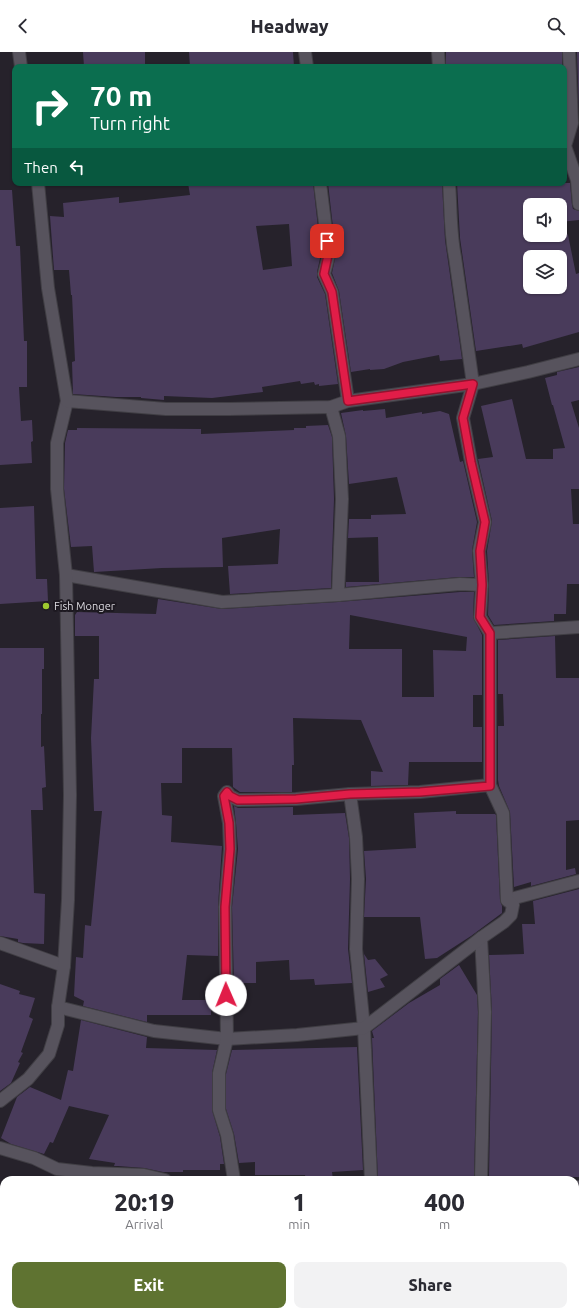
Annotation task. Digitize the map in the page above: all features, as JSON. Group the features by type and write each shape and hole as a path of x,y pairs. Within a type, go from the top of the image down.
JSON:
{"street":[{"path":"19,52 21,64"},
{"path":"305,52 307,64"},
{"path":"438,52 439,64"},
{"path":"567,139 572,123 570,52"},
{"path":"567,152 577,180 579,204"},
{"path":"0,1101 28,1079 49,1054 58,1025 58,1007 64,966 68,900 70,795 66,575 57,489 57,443 67,401 48,288 38,186"},
{"path":"320,186 328,255 324,274 332,292 348,401"},
{"path":"58,1007 154,1031 227,1039 297,1035 364,1028 504,922 511,915 514,905 508,900 503,813 490,786 490,633 480,617 482,585 480,551 485,522 471,462 463,418 473,384 455,257 451,239 452,214 449,186"},
{"path":"67,401 166,409 331,407 348,401 473,384 579,359"},
{"path":"331,407 339,436 342,491 338,595"},
{"path":"66,575 222,602 338,595 460,584 482,585"},
{"path":"490,633 579,627"},
{"path":"233,1176 227,1136 219,1110 219,1073 227,1039 225,907 230,849 229,823 224,796 227,792 230,796 238,800 296,799 350,794 420,792 490,786"},
{"path":"350,794 356,837 358,879 356,949 364,1028 371,1176"},
{"path":"508,900 579,881"},
{"path":"481,938 485,1012 481,1176"},
{"path":"0,943 64,966"},
{"path":"0,1148 34,1158 57,1169 123,1176"}],"building":[{"path":"83,52 145,52 145,64 84,64"},
{"path":"189,52 293,52 294,64 190,64"},
{"path":"446,52 562,52 562,64 446,64"},
{"path":"577,52 579,52 579,111"},
{"path":"567,183 570,183 572,205 573,209 579,211 579,220 567,221 567,198 523,198 523,242 567,242 567,234 568,235 576,274 579,273 579,332 523,348 522,344 476,351 460,238 457,186 567,186"},
{"path":"188,186 313,186 321,254 317,277 325,294 338,384 319,386 319,384 315,385 314,382 301,384 300,381 262,387 263,392 212,398 164,396 164,400 141,397 73,394 72,362 75,361 72,295 69,270 54,270 50,216 64,217 63,203 119,197 119,203 190,195","holes":["289,224 292,266 263,270 256,226"]},
{"path":"328,186 442,186 445,240 462,359 440,361 439,355 403,362 384,369 370,369 351,372 339,291 332,273 336,254"},
{"path":"0,190 12,190 16,246 20,246 24,341 27,341 27,387 19,387 21,421 32,420 33,441 31,442 32,463 0,465"},
{"path":"579,367 579,400 571,402 579,428 579,489 571,489 573,524 579,524 579,584 567,584 566,614 554,614 554,621 494,625 488,615 489,584 487,551 492,521 478,459 493,457 481,406 512,399 526,459 553,459 553,449 565,448 545,378 557,375 557,372"},
{"path":"385,409 386,418 422,412 422,414 440,411 449,414 460,462 463,461 477,522 472,550 474,577 346,587 346,582 379,582 378,537 348,538 349,519 371,519 371,515 406,514 397,477 349,484 346,436 341,413"},
{"path":"328,425 332,437 334,499 331,588 230,594 228,566 278,564 280,529 222,538 223,567 162,568 94,572 92,546 71,547 64,489 65,443 68,430 77,430 77,428 201,429 201,434 294,430 294,428 306,428 306,426"},
{"path":"34,506 36,579 47,579 48,601 0,604 0,508"},
{"path":"474,592 473,617 482,635 482,695 473,695 473,727 482,727 482,762 409,762 408,785 371,786 371,771 383,772 361,720 293,718 294,765 292,765 292,792 240,792 233,787 232,748 182,748 182,783 161,783 162,815 172,816 171,842 222,846 218,906 218,956 187,955 182,1000 211,1000 211,1015 147,1015 147,1022 83,1006 84,1001 74,996 76,957 83,958 85,925 91,926 102,811 94,811 91,738 94,679 99,679 99,636 75,636 75,615 77,612 156,614 158,599 222,609","holes":["350,615 467,637 466,651 433,650 434,697 402,697 402,649 349,649"]},
{"path":"555,636 556,678 579,678 579,820 566,821 566,870 575,868 576,874 531,886 531,882 514,887 510,812 498,780 498,726 504,726 503,694 498,694 498,640"},
{"path":"0,648 44,648 44,669 42,669 41,747 44,746 46,787 42,788 43,810 31,810 34,893 45,894 44,944 23,943 18,942 18,939 0,936"},
{"path":"234,806 238,808 293,807 293,815 345,813 349,838 350,879 348,949 352,983 315,985 314,979 290,980 289,960 256,962 256,983 234,983 232,907 238,849"},
{"path":"456,811 456,814 496,815 500,900 502,913 471,936 437,958 425,959 420,917 364,917 366,879 364,851 416,848 414,813"},
{"path":"579,889 579,1176 489,1176 492,1012 489,955 524,954 522,924 535,924 533,901"},
{"path":"364,954 368,960 375,959 388,975 380,979 385,987 368,992"},
{"path":"459,965 477,995 478,1012 474,1176 378,1176 372,1038 374,1038 372,1031 409,1003 440,985 440,979"},
{"path":"0,984 20,991 19,994 35,998 29,1017 33,1019 21,1052 23,1053 18,1062 20,1063 11,1083 0,1091"},
{"path":"81,1020 147,1037 146,1048 217,1050 212,1073 212,1110 220,1137 224,1164 220,1164 220,1170 183,1170 183,1172 163,1172 144,1168 114,1166 115,1163 89,1159 109,1115 69,1106 53,1143 50,1142 44,1154 11,1144 1,1138 17,1097 30,1087 61,1100 68,1070 73,1071"},
{"path":"357,1047 363,1170 332,1172 332,1176 255,1175 255,1162 239,1163 234,1134 226,1109 226,1074 232,1050"}],"place":[{"name":"Fish Monger","path":"46,606"}],"route":[{"path":"226,995 225,907 230,849 229,823 224,796 227,792 230,796 238,800 296,799 350,794 420,792 490,786 490,633 480,617 482,585 480,551 485,522 471,462 463,418 473,384 348,401 332,292 324,274 328,255 327,241"}]}
